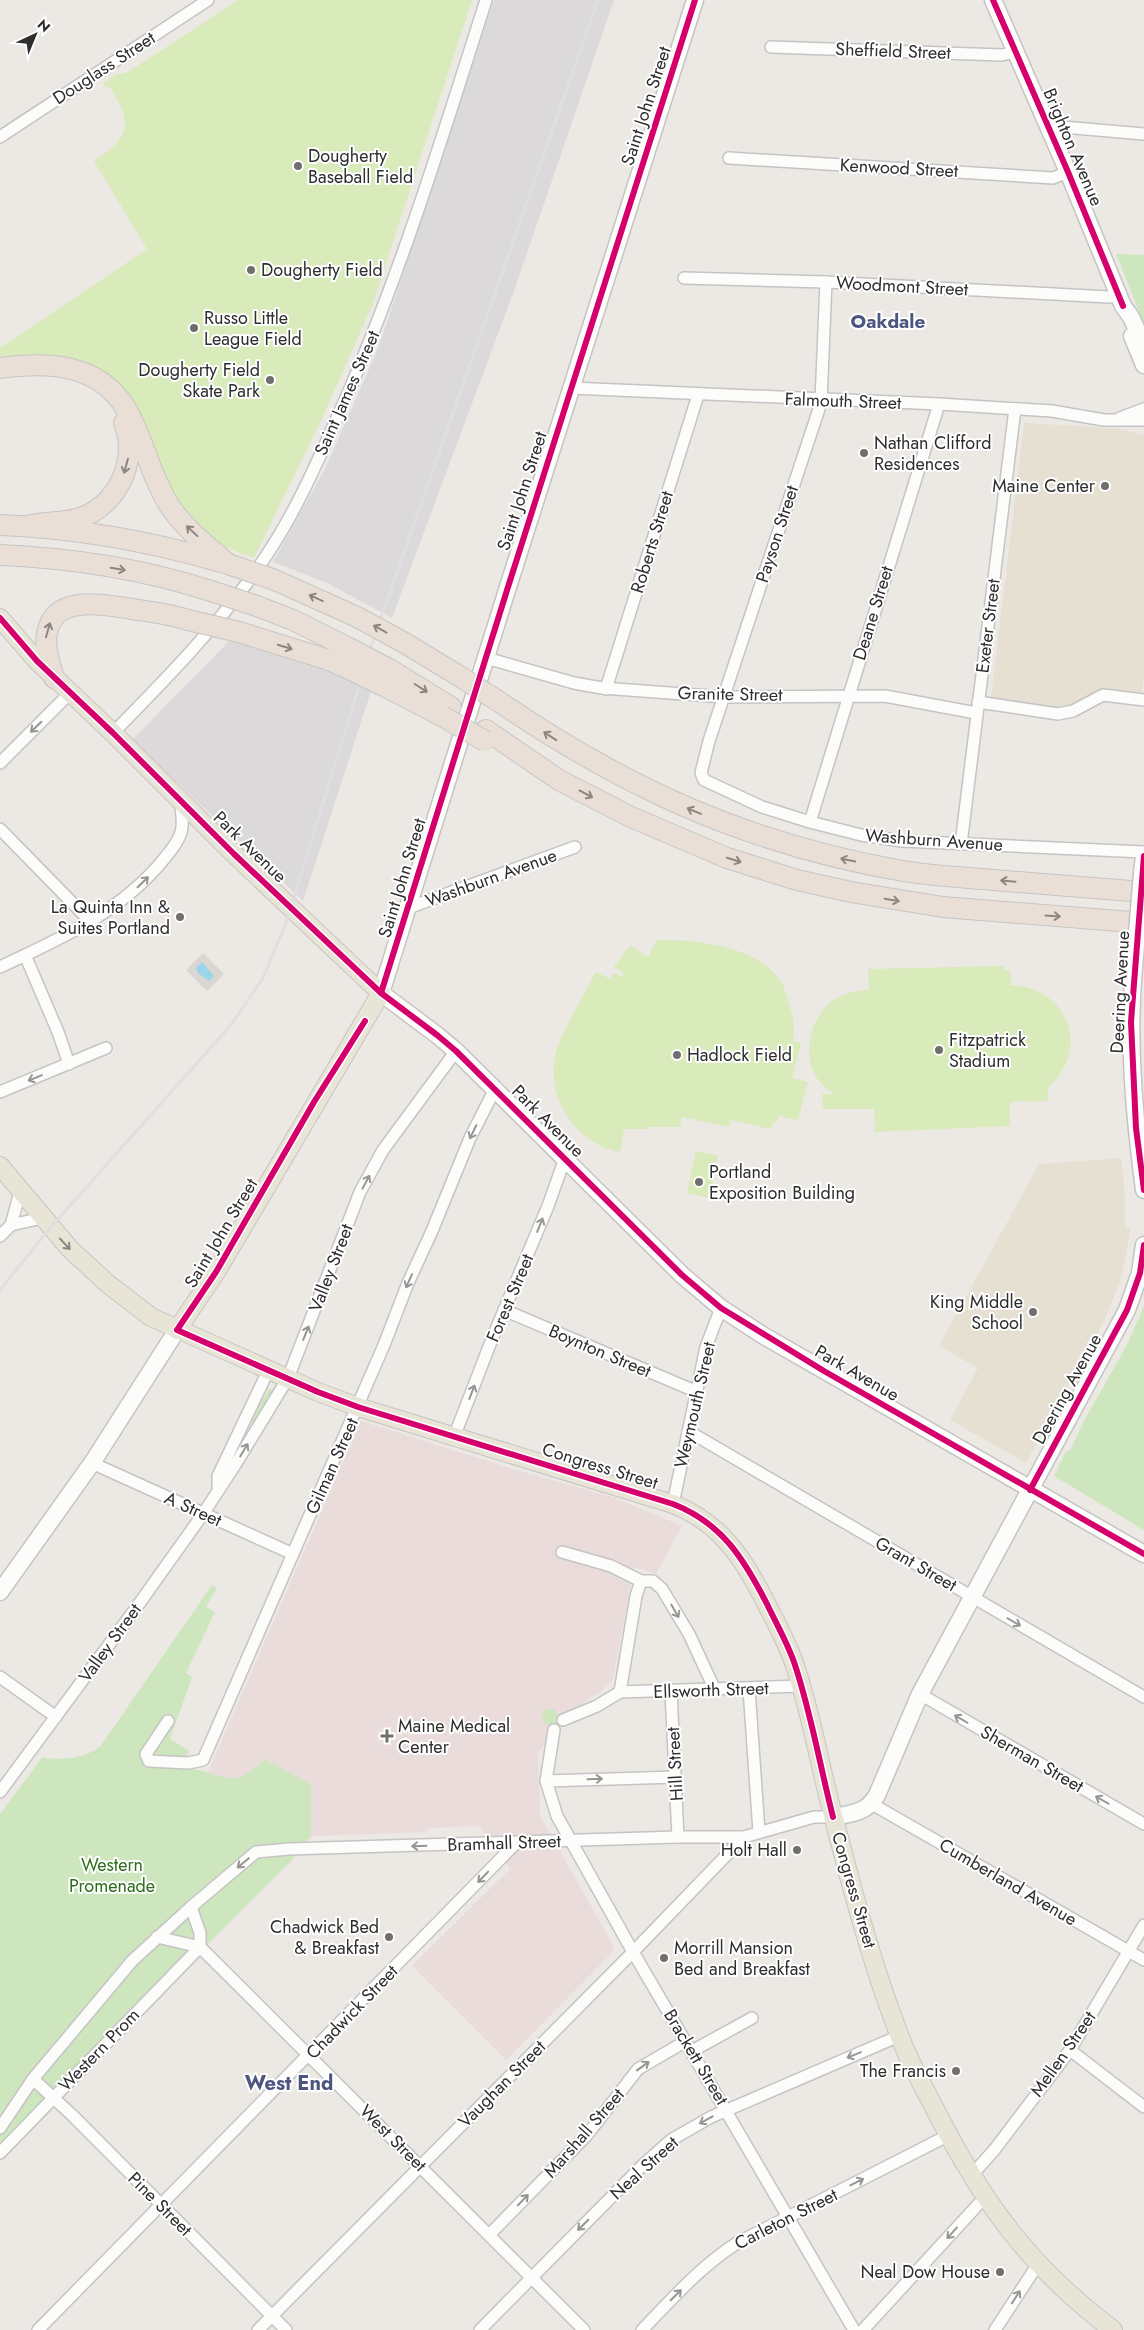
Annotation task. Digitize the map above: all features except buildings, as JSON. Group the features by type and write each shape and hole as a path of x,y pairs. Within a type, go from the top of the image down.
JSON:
{"highway":[{"path":"0,368 45,364 69,367 91,376 110,389 131,418 163,495 176,514 228,564"},
{"path":"0,378 17,373 41,372 64,375 86,383 113,404 122,419 128,436 126,470 107,501 98,508 76,519 44,522 27,526"},
{"path":"0,524 101,534 193,554 275,580 356,616 404,642 560,742 626,780 707,817 794,847 904,871 1143,873"},
{"path":"0,555 87,563 144,573 211,591 254,605 310,627 349,648 388,678 559,780 676,838 727,858 797,880 851,892 934,906 1144,923"},
{"path":"0,565 87,563"},
{"path":"54,678 46,642 47,631 52,620 69,606 103,604 172,615 239,632 328,660 345,668 388,678"}],"main road":[{"name":"Saint John Street","path":"0,1592 92,1463 216,1272 314,1102 366,1021 381,992 695,0"},
{"name":"Brighton Avenue","path":"993,0 1121,300 1144,345"},
{"name":"Brighton Avenue","path":"1121,300 1125,319 1144,365"},
{"name":"Park Avenue","path":"2,622 54,678 113,733 234,854 381,992 456,1051 682,1275 721,1308 772,1341 1144,1554"},
{"name":"Deering Avenue","path":"1143,873 1133,980 1131,1062 1137,1138 1144,1190"},
{"name":"Congress Street","path":"0,1166 70,1249 108,1284 151,1317 318,1392 358,1407 673,1504 711,1526 737,1551 756,1582 787,1645 801,1686 833,1817 874,1960 910,2061 971,2176 1011,2233 1064,2291 1113,2330"},
{"name":"Deering Avenue","path":"872,1804 920,1694 1127,1310 1140,1273 1144,1245"},
{"path":"833,1817 866,1809 872,1804"}],"street":[{"name":"Douglass Street","path":"0,137 208,0"},
{"name":"Saint James Street","path":"113,733 194,649 246,585 279,536 307,484 354,380 384,306 486,0"},
{"name":"Sheffield Street","path":"771,47 1002,55 1015,52"},
{"path":"1050,130 1063,127 1144,134"},
{"name":"Kenwood Street","path":"729,158 1053,178 1068,172"},
{"name":"Woodmont Street","path":"684,278 826,282 1106,297 1121,300"},
{"name":"Payson Street","path":"704,780 701,772 724,697 821,400 826,282"},
{"name":"Falmouth Street","path":"572,388 698,395 939,404 1058,412 1114,421 1144,420"},
{"name":"Roberts Street","path":"606,689 698,395"},
{"name":"Deane Street","path":"810,822 939,404"},
{"name":"Exeter Street","path":"961,844 1015,409"},
{"name":"Falmouth Street","path":"1114,421 1144,409"},
{"name":"Granite Street","path":"486,658 574,683 606,689 724,697 848,695 1058,714 1073,711 1103,695 1144,700"},
{"path":"0,763 71,692"},
{"name":"Washburn Avenue","path":"704,780 762,807 861,835 894,840 1144,852"},
{"path":"0,967 91,922 123,900 172,849 182,827 180,800"},
{"path":"0,829 91,922"},
{"name":"Washburn Avenue","path":"408,908 575,848"},
{"path":"25,955 58,1032 69,1064"},
{"path":"0,1092 106,1048"},
{"name":"Valley Street","path":"0,1792 203,1514 288,1378 360,1192 383,1150 456,1051"},
{"name":"Gilman Street","path":"168,1721 146,1754 149,1761 188,1763 203,1760 358,1407 408,1283 432,1231 470,1138 495,1089"},
{"name":"Forest Street","path":"454,1437 504,1310 548,1206 564,1158"},
{"path":"0,1236 11,1225 20,1192"},
{"path":"11,1225 42,1218"},
{"name":"Weymouth Street","path":"673,1504 706,1347 721,1308"},
{"name":"Boynton Street","path":"504,1310 696,1392"},
{"name":"Valley Street","path":"217,1491 218,1476 269,1369"},
{"name":"Grant Street","path":"688,1431 1144,1697"},
{"name":"A Street","path":"92,1463 293,1554"},
{"path":"562,1552 611,1566 641,1581 653,1582 662,1589 689,1634 715,1690"},
{"path":"563,1720 598,1706 620,1692 636,1596 641,1581"},
{"path":"0,1677 56,1717"},
{"name":"Ellsworth Street","path":"620,1692 671,1692 801,1686"},
{"path":"749,1689 759,1832"},
{"name":"Hill Street","path":"671,1692 678,1837"},
{"name":"Sherman Street","path":"920,1694 1144,1824"},
{"path":"554,1730 546,1781 676,1777"},
{"name":"Brackett Street","path":"546,1781 558,1816 633,1952 854,2330"},
{"name":"Cumberland Avenue","path":"872,1804 1144,1960"},
{"name":"Bramhall Street","path":"191,1907 256,1852 289,1849 678,1837 744,1837 814,1817 833,1817"},
{"name":"Vaughan Street","path":"258,2330 633,1952 744,1837"},
{"name":"Chadwick Street","path":"38,2330 517,1842"},
{"path":"0,2128 33,2079 132,1961 157,1937 191,1907 200,1932 200,1947 157,1937"},
{"name":"Mellen Street","path":"971,2176 995,2149 1070,2050 1144,1925"},
{"name":"West Street","path":"200,1947 421,2165 584,2330"},
{"name":"Western Prom","path":"0,2153 200,1947"},
{"path":"692,2051 752,2018"},
{"name":"Neal Street","path":"480,2330 645,2163 672,2140 726,2109 900,2036"},
{"name":"Marshall Street","path":"489,2235 587,2135 638,2069 686,2041"},
{"path":"1070,2050 1144,2108"},
{"name":"Pine Street","path":"33,2079 286,2330"},
{"name":"Carleton Street","path":"642,2330 717,2256 736,2243 949,2135"},
{"path":"863,2330 985,2197"},
{"path":"995,2330 1038,2264"}],"shaded area":[{"path":"494,0 614,0 515,288 392,618 327,583 273,562 325,469 379,346"},
{"path":"1024,423 1116,428 1144,435 1144,671 1142,695 1101,691 1072,707 1062,710 991,698"},
{"path":"234,636 306,659 372,688 303,901 132,740"},
{"path":"203,953 224,974 207,991 186,970"},
{"name":"King Middle School","path":"1121,1158 1125,1193 1125,1228 1130,1228 1119,1284 1104,1321 1026,1463 950,1420 978,1368 939,1346 1039,1164"},
{"name":"Maine Medical Center","path":"361,1421 513,1469 615,1498 682,1526 656,1574 634,1567 613,1679 603,1690 583,1703 538,1752 540,1816 613,1945 613,1952 506,2060 412,1966 510,1869 479,1826 429,1828 426,1832 311,1836 310,1784 266,1759 241,1778 226,1779 207,1774"}],"green space":[{"name":"Dougherty Field","path":"238,0 472,0 372,306 319,425 254,558 225,547 211,539 173,499 129,396 111,377 101,370 57,357 35,354 0,358 0,348 147,249 94,161 115,144 121,136 125,120 117,99 109,86 106,88 103,83 115,75 128,72"},
{"path":"1116,254 1144,255 1144,324"},
{"name":"Hadlock Field","path":"657,940 689,941 725,947 758,960 771,970 781,982 793,1017 793,1041 801,1043 792,1078 808,1082 798,1120 778,1116 777,1122 774,1122 770,1129 731,1120 729,1127 682,1117 680,1127 624,1129 620,1152 603,1147 588,1138 575,1126 565,1112 558,1096 554,1079 554,1061 559,1043 596,972 610,979 614,973 622,977 624,973 614,967 630,945 648,957"},
{"name":"Fitzpatrick Stadium","path":"1004,966 1005,970 1010,970 1011,985 1031,989 1047,997 1060,1009 1067,1023 1070,1039 1069,1056 1061,1072 1048,1088 1048,1101 1010,1102 1010,1126 875,1132 874,1109 823,1109 822,1094 835,1094 823,1086 815,1075 811,1063 809,1049 815,1023 822,1011 832,1001 850,993 869,990 868,969"},
{"path":"696,1151 718,1156 709,1198 687,1193"},
{"path":"1144,1306 1144,1530 1054,1476 1065,1453 1071,1449 1085,1419 1126,1347"},
{"path":"269,1388 274,1392 253,1426 251,1421"},
{"name":"Western Promenade","path":"212,1585 217,1588 206,1607 215,1612 186,1673 192,1677 170,1739 189,1751 182,1768 196,1769 225,1778 233,1778 242,1776 265,1759 311,1784 311,1836 291,1861 0,2153 0,1814 42,1758 72,1758 100,1747"},
{"path":"547,1709 553,1709 558,1714 556,1723 547,1725 542,1720 542,1714"}],"water":[{"path":"202,962 214,976 209,981 198,973 196,968"}],"railway":[{"path":"0,1290 50,1228 231,1025 263,978 286,923 373,641 598,0"}],"cycle path":[{"path":"381,993 695,0"},
{"path":"993,0 1068,172 1123,306"},
{"path":"0,618 37,661 113,733 234,854 381,993 456,1051 682,1275 721,1308 824,1371 1144,1554"},
{"path":"1144,856 1131,1022 1136,1128 1144,1190"},
{"path":"365,1021 314,1102 216,1272 177,1330 318,1392 358,1407 673,1504 705,1521 730,1544 750,1572 788,1647 805,1700 833,1817"},
{"path":"1030,1490 1127,1310 1140,1273 1144,1245"}],"place":[{"name":"Dougherty Baseball Field","path":"298,166"},
{"name":"Dougherty Field","path":"251,270"},
{"name":"Russo Little League Field","path":"194,328"},
{"name":"Dougherty Field Skate Park","path":"270,380"},
{"name":"Nathan Clifford Residences","path":"864,453"},
{"name":"Maine Center","path":"1105,486"},
{"name":"La Quinta Inn & Suites Portland","path":"180,917"},
{"name":"Fitzpatrick Stadium","path":"939,1050"},
{"name":"Hadlock Field","path":"677,1055"},
{"name":"Portland Exposition Building","path":"699,1182"},
{"name":"King Middle School","path":"1033,1312"},
{"name":"Maine Medical Center","path":"387,1736"},
{"name":"Holt Hall","path":"797,1850"},
{"name":"Chadwick Bed & Breakfast","path":"389,1937"},
{"name":"Morrill Mansion Bed and Breakfast","path":"664,1958"},
{"name":"The Francis","path":"956,2071"},
{"name":"Neal Dow House","path":"1000,2272"}],"district":[{"name":"Oakdale","path":"888,321"},
{"name":"West End","path":"289,2083"}]}
